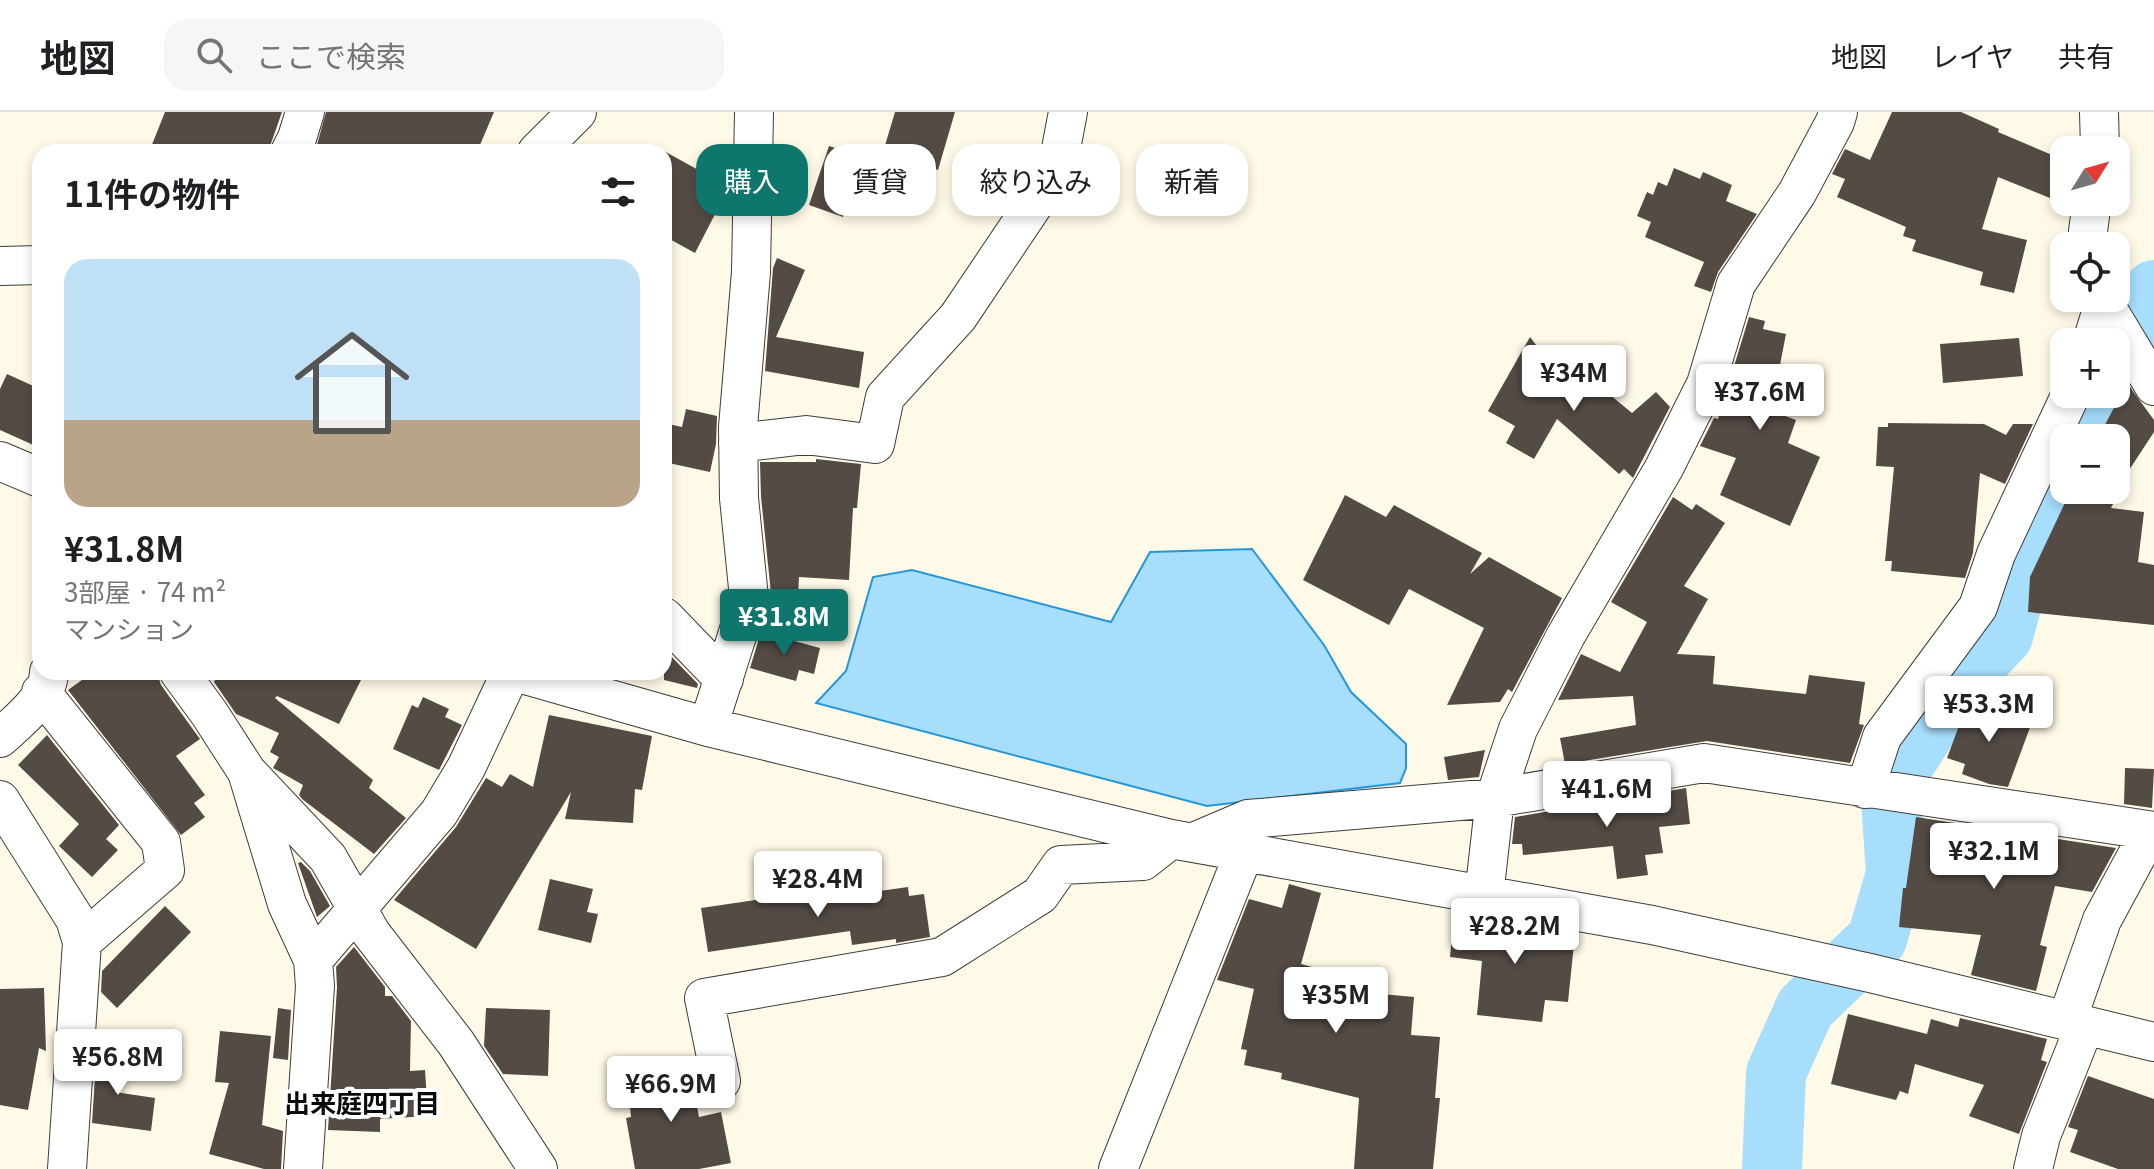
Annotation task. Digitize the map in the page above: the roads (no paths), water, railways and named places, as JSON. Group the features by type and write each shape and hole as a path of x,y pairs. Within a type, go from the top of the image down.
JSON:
{"street":[{"path":"294,144 305,112"},
{"path":"708,727 749,598 739,498 738,443 751,272 754,112"},
{"path":"738,443 806,435 875,444 885,397 958,317 1042,192 1060,154 1068,112"},
{"path":"1484,896 1495,798 1518,729 1565,637 1664,468 1706,384 1736,284 1797,193 1838,112"},
{"path":"2099,112 2100,136"},
{"path":"544,144 569,114"},
{"path":"0,266 32,265"},
{"path":"2103,316 2145,371"},
{"path":"1882,792 1882,737 1978,607 1996,554 2064,408"},
{"path":"0,461 32,475"},
{"path":"672,625 724,679"},
{"path":"185,680 247,772 328,858 371,933 456,1043 538,1169"},
{"path":"313,960 439,813 466,768 509,680"},
{"path":"541,680 708,727 1182,840 1652,925 1870,973 2154,1042"},
{"path":"0,738 33,706 45,682 161,842 165,870 82,942"},
{"path":"721,1081 704,998 942,957 1040,895 1061,865 1143,861 1182,840 1248,819 1495,798 1704,763 2152,831 2102,920 2033,1169"},
{"path":"247,772 287,904 313,960 315,986 303,1169"},
{"path":"0,800 75,919 82,942 67,1169"},
{"path":"1118,1169 1244,853"}],"water":[{"path":"1252,549 1324,645 1351,692 1406,744 1406,768 1400,783 1207,806 816,703 846,671 873,577 912,570 1111,622 1150,552"}],"waterway":[{"path":"2130,335 2154,290"},
{"path":"2088,424 2095,408"},
{"path":"1772,1169 1776,1073 1805,1008 1877,939 1896,874 1890,786 1953,688 2003,636 2024,558 2050,503"}],"district":[{"name":"出来庭四丁目","path":"362,1101"}]}
